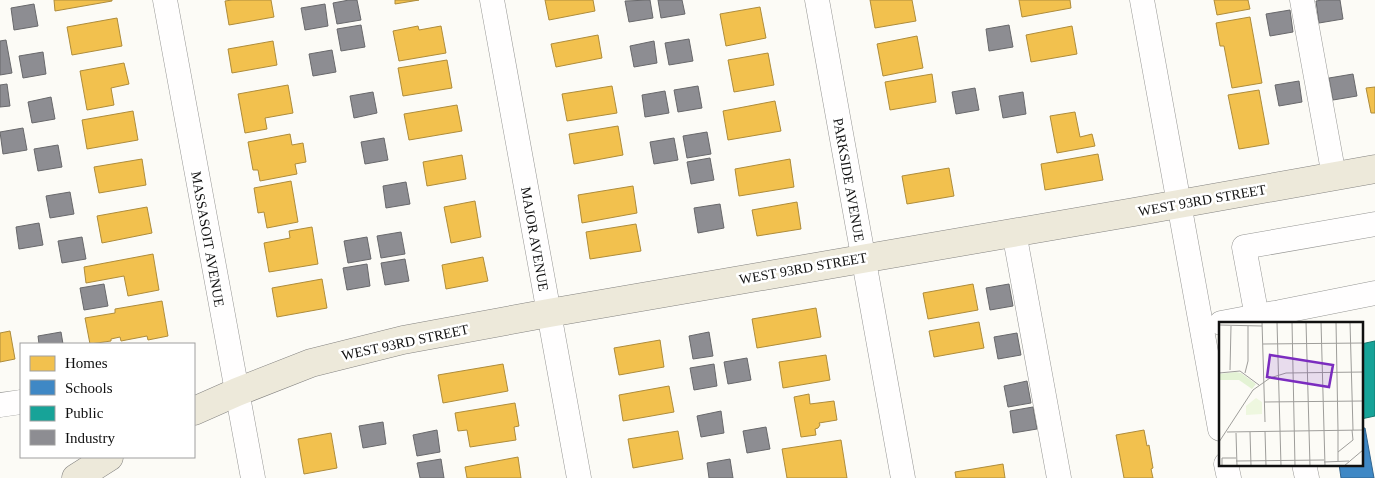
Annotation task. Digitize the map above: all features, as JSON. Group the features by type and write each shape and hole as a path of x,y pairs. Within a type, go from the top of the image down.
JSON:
{"main road":[{"name":"WEST 93RD STREET","path":"195,412 236,392 311,363 403,340 1375,169"},
{"path":"76,478 107,458"}],"street":[{"name":"MASSASOIT AVENUE","path":"164,0 253,478"},
{"name":"MAJOR AVENUE","path":"492,0 579,478"},
{"name":"PARKSIDE AVENUE","path":"817,0 903,478"},
{"path":"1142,0 1179,204 1214,324 1219,412"},
{"path":"1302,0 1334,176"},
{"path":"1273,317 1244,247 1375,224"},
{"path":"1014,232 1059,478"},
{"path":"1231,322 1273,317 1375,293"},
{"path":"0,405 20,402"}],"building: Homes":[{"path":"54,0 112,0 112,1 55,11"},
{"path":"271,0 274,17 229,25 225,1"},
{"path":"395,0 419,0 395,4"},
{"path":"545,0 593,0 595,11 549,20"},
{"path":"870,0 912,0 916,21 875,28"},
{"path":"1019,0 1070,0 1071,8 1022,17"},
{"path":"1214,0 1248,0 1250,9 1217,15"},
{"path":"760,7 766,38 726,46 720,14"},
{"path":"1250,17 1262,83 1232,88 1224,46 1220,46 1216,23"},
{"path":"117,18 122,46 72,55 67,27"},
{"path":"418,26 419,30 441,26 446,53 399,61 393,31"},
{"path":"1072,26 1077,54 1031,62 1026,35"},
{"path":"598,35 602,58 556,67 551,44"},
{"path":"917,36 923,68 883,76 877,44"},
{"path":"273,41 277,65 232,73 228,49"},
{"path":"768,53 774,85 734,92 728,60"},
{"path":"447,60 452,88 403,96 398,68"},
{"path":"124,63 129,84 111,88 114,105 87,110 80,71"},
{"path":"932,74 936,102 890,110 885,82"},
{"path":"288,85 293,113 265,118 267,129 245,133 238,94"},
{"path":"612,86 617,113 567,121 562,94"},
{"path":"1375,87 1375,113 1371,113 1366,88"},
{"path":"1259,90 1269,144 1239,149 1228,95"},
{"path":"775,101 781,131 728,140 723,111"},
{"path":"457,105 462,131 409,140 404,114"},
{"path":"133,111 138,140 87,149 82,120"},
{"path":"1075,112 1080,137 1092,134 1095,146 1057,153 1050,116"},
{"path":"618,126 623,155 574,164 569,134"},
{"path":"290,134 292,145 303,143 306,162 295,164 297,174 260,181 258,170 253,170 248,142"},
{"path":"1098,154 1103,180 1045,190 1041,164"},
{"path":"462,155 466,179 427,186 423,162"},
{"path":"142,159 146,185 99,193 94,167"},
{"path":"790,159 794,187 739,196 735,169"},
{"path":"949,168 954,196 907,204 902,176"},
{"path":"291,181 298,222 267,228 264,212 258,213 254,188"},
{"path":"633,186 637,213 582,223 578,195"},
{"path":"475,201 481,237 451,243 444,207"},
{"path":"797,202 801,229 757,236 752,210"},
{"path":"147,207 152,233 102,243 97,216"},
{"path":"636,224 641,251 590,259 586,232"},
{"path":"312,227 318,264 269,272 264,243 290,238 289,231"},
{"path":"153,254 159,290 128,296 124,276 86,283 84,267"},
{"path":"483,257 488,281 446,289 442,265"},
{"path":"322,279 327,308 277,317 272,288"},
{"path":"973,284 978,310 928,319 923,293"},
{"path":"162,301 168,336 148,340 147,336 121,341 120,337 111,339 111,341 90,343 85,318 115,313 115,309"},
{"path":"816,308 821,337 757,348 752,319"},
{"path":"979,322 984,348 934,357 929,331"},
{"path":"10,331 15,359 0,362 0,333"},
{"path":"660,340 664,367 619,375 614,348"},
{"path":"826,355 830,380 783,388 779,362"},
{"path":"503,364 508,391 443,403 438,375"},
{"path":"669,386 674,412 623,421 619,395"},
{"path":"809,394 810,404 834,401 837,420 819,423 818,428 815,429 816,435 801,437 794,397"},
{"path":"515,403 519,426 514,427 516,440 470,447 467,430 458,431 455,413"},
{"path":"1144,430 1147,446 1149,445 1153,478 1124,478 1116,435"},
{"path":"678,431 683,459 633,468 628,439"},
{"path":"331,433 337,468 304,474 298,439"},
{"path":"841,440 847,478 787,478 782,449"},
{"path":"518,457 521,478 467,478 465,467"},
{"path":"1003,464 1005,478 956,478 955,472"}],"building: Schools":[{"path":"1362,428 1365,428 1374,478 1341,478 1339,466 1362,466"}],"building: Public":[{"path":"1375,341 1375,416 1362,419 1362,344"}],"building: Industry":[{"path":"357,0 361,20 337,24 333,3"},
{"path":"650,0 653,18 629,22 625,1"},
{"path":"658,0 682,0 685,14 661,18"},
{"path":"1340,0 1343,19 1319,23 1316,1"},
{"path":"34,4 38,26 14,30 11,8"},
{"path":"325,4 328,26 305,30 301,8"},
{"path":"1290,10 1293,32 1270,36 1266,14"},
{"path":"361,25 365,47 341,51 337,29"},
{"path":"1009,25 1013,47 989,51 986,29"},
{"path":"689,39 693,61 669,65 665,43"},
{"path":"6,40 12,73 0,75 0,41"},
{"path":"654,41 657,63 634,67 630,46"},
{"path":"332,50 336,72 313,76 309,54"},
{"path":"43,52 46,74 23,78 19,56"},
{"path":"1353,74 1357,96 1333,100 1329,78"},
{"path":"1299,81 1302,102 1279,106 1275,85"},
{"path":"7,84 10,106 0,107 0,85"},
{"path":"698,86 702,108 678,112 674,90"},
{"path":"975,88 979,110 956,114 952,92"},
{"path":"665,91 669,113 645,117 642,95"},
{"path":"373,92 377,113 354,118 350,96"},
{"path":"1023,92 1026,114 1003,118 999,96"},
{"path":"51,97 55,119 32,123 28,102"},
{"path":"23,128 27,150 3,154 0,132"},
{"path":"707,132 711,154 687,158 683,136"},
{"path":"384,138 388,160 365,164 361,142"},
{"path":"674,138 678,160 654,164 650,142"},
{"path":"58,145 62,167 38,171 34,149"},
{"path":"710,158 714,180 691,184 687,162"},
{"path":"406,182 410,204 386,208 383,186"},
{"path":"70,192 74,214 50,218 46,196"},
{"path":"720,204 724,228 698,233 694,208"},
{"path":"39,223 43,245 19,249 16,227"},
{"path":"401,232 405,254 381,258 377,236"},
{"path":"82,237 86,259 62,263 58,241"},
{"path":"367,237 371,259 348,263 344,241"},
{"path":"405,259 409,281 385,285 381,263"},
{"path":"367,264 370,286 347,290 343,268"},
{"path":"104,284 108,306 84,310 80,288"},
{"path":"1009,284 1013,306 990,310 986,288"},
{"path":"61,332 63,343 39,343 38,336"},
{"path":"709,332 713,356 693,359 689,336"},
{"path":"1017,333 1021,355 998,359 994,337"},
{"path":"747,358 751,380 728,384 724,362"},
{"path":"714,364 717,386 694,390 690,368"},
{"path":"1027,381 1031,403 1008,407 1004,386"},
{"path":"1033,407 1037,429 1013,433 1010,411"},
{"path":"721,411 724,433 701,437 697,416"},
{"path":"383,422 386,444 363,448 359,426"},
{"path":"766,427 770,449 747,453 743,431"},
{"path":"437,430 440,452 417,456 413,435"},
{"path":"441,459 444,478 420,478 417,463"},
{"path":"730,459 733,478 709,478 707,463"}]}
